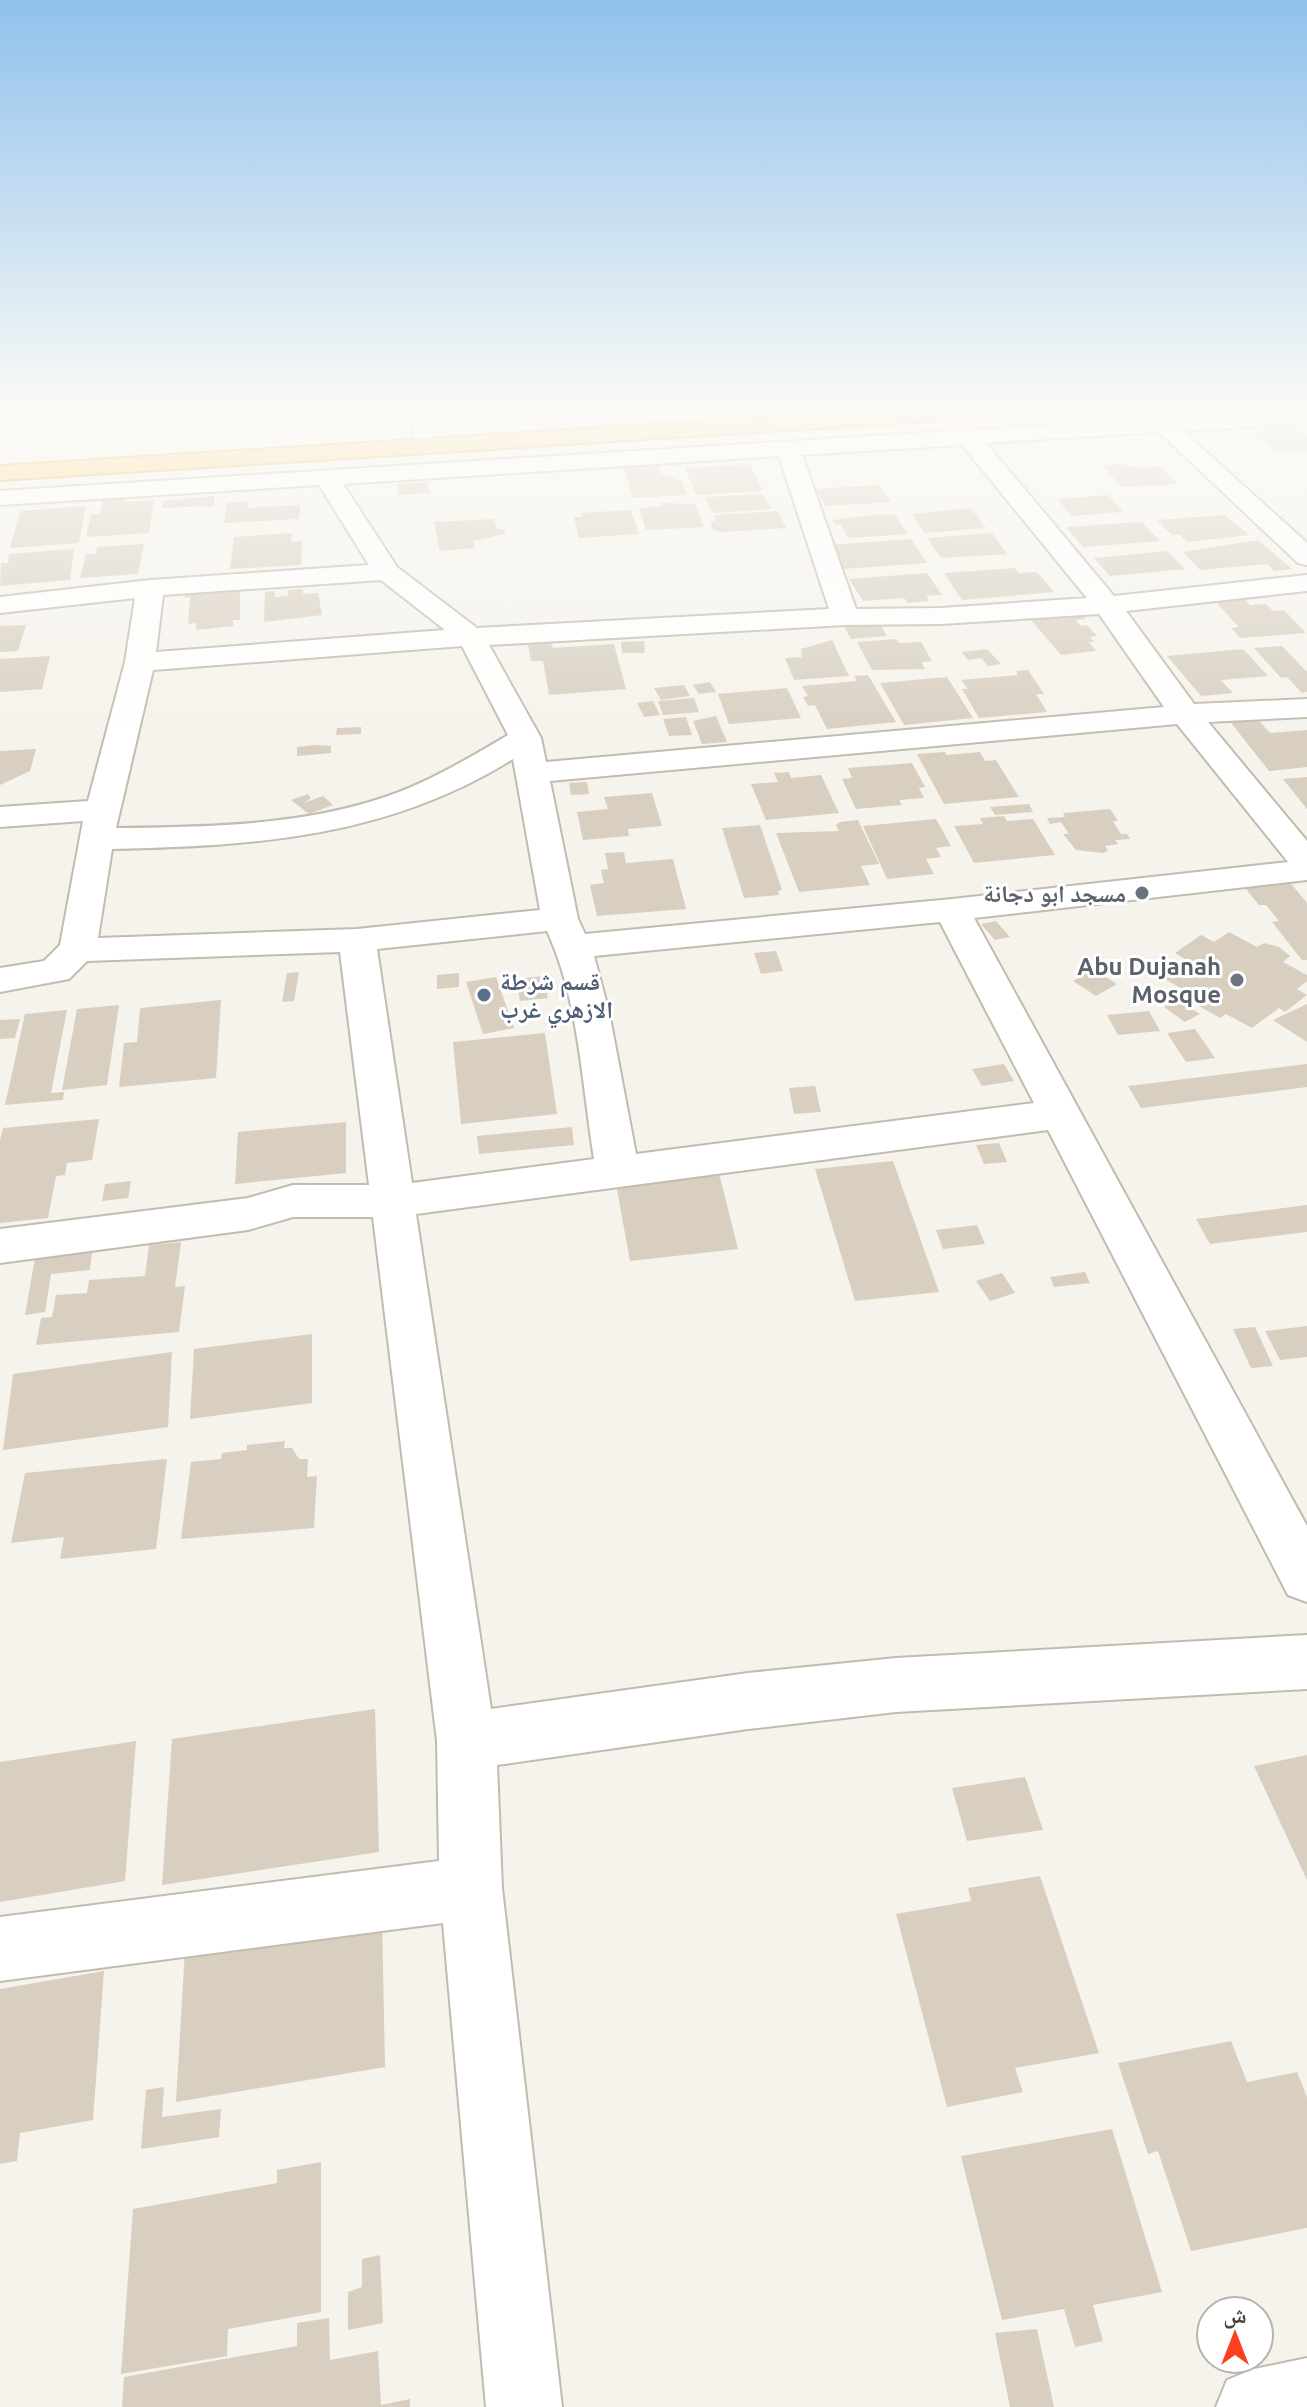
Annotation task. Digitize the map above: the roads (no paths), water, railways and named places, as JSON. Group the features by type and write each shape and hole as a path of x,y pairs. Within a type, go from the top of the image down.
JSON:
{"street":[{"path":"351,516 387,572 471,637 525,738 530,773 567,933 590,1012 617,1170"},
{"path":"811,516 845,617"},
{"path":"1033,516 1107,605 1185,714 1307,863"},
{"path":"1263,516 1307,557"},
{"path":"0,605 150,588 387,572"},
{"path":"140,662 471,637 845,617 941,616 1107,605 1307,583"},
{"path":"78,950 99,824 140,662 150,588"},
{"path":"530,773 1185,714 1307,708"},
{"path":"0,817 236,834 276,830 355,815 440,787 525,738"},
{"path":"0,980 56,971 64,960 78,950 206,948 567,933 952,910 1307,870"},
{"path":"952,910 1307,1578"},
{"path":"357,940 466,1741 471,1888 524,2407"},
{"path":"0,1246 248,1214 293,1201 393,1201 1060,1114"},
{"path":"466,1741 748,1701 896,1685 1307,1662"},
{"path":"0,1949 471,1888"}],"place":[{"name":"مسجد ابو دجانة","path":"1142,893"},
{"name":"Abu Dujanah Mosque","path":"1237,980"},
{"name":"قسم شرطة الازهري غرب","path":"484,995"}]}
